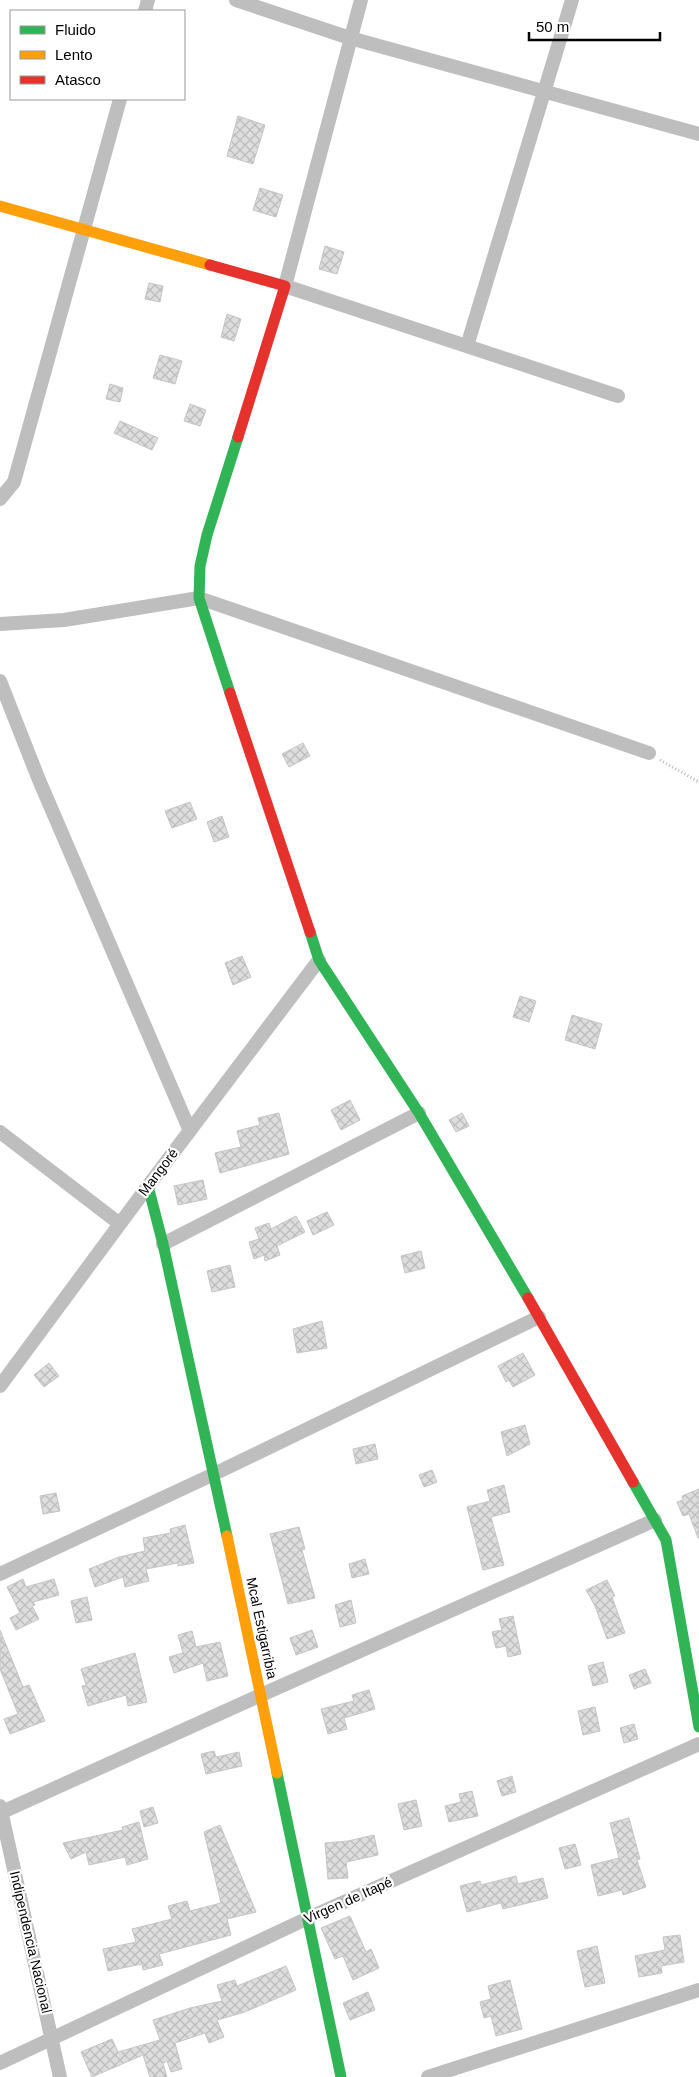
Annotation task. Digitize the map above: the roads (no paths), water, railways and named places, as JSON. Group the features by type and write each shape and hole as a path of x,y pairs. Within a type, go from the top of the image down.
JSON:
{"street":[{"path":"236,0 350,38 699,134"},
{"path":"361,0 284,286 208,535 200,566 199,598 319,960 419,1112 666,1540 699,1727"},
{"path":"467,346 572,0"},
{"path":"0,499 14,482 120,100"},
{"path":"0,206 284,286 618,396"},
{"path":"0,624 64,620 199,598 649,753"},
{"path":"0,681 40,780 190,1131"},
{"name":"Mangoré","path":"0,1386 319,960"},
{"path":"163,1244 419,1112"},
{"path":"0,1132 120,1224"},
{"name":"Mcal Estigarribia","path":"148,1186 163,1244 214,1474 341,2077"},
{"path":"0,1574 214,1474 539,1317"},
{"path":"0,1811 655,1520"},
{"name":"Virgen de Itapé","path":"0,2063 308,1918 699,1744"},
{"name":"Indipendencia Nacional","path":"0,1811 53,2039 60,2077"},
{"path":"428,2077 699,1990"}]}
